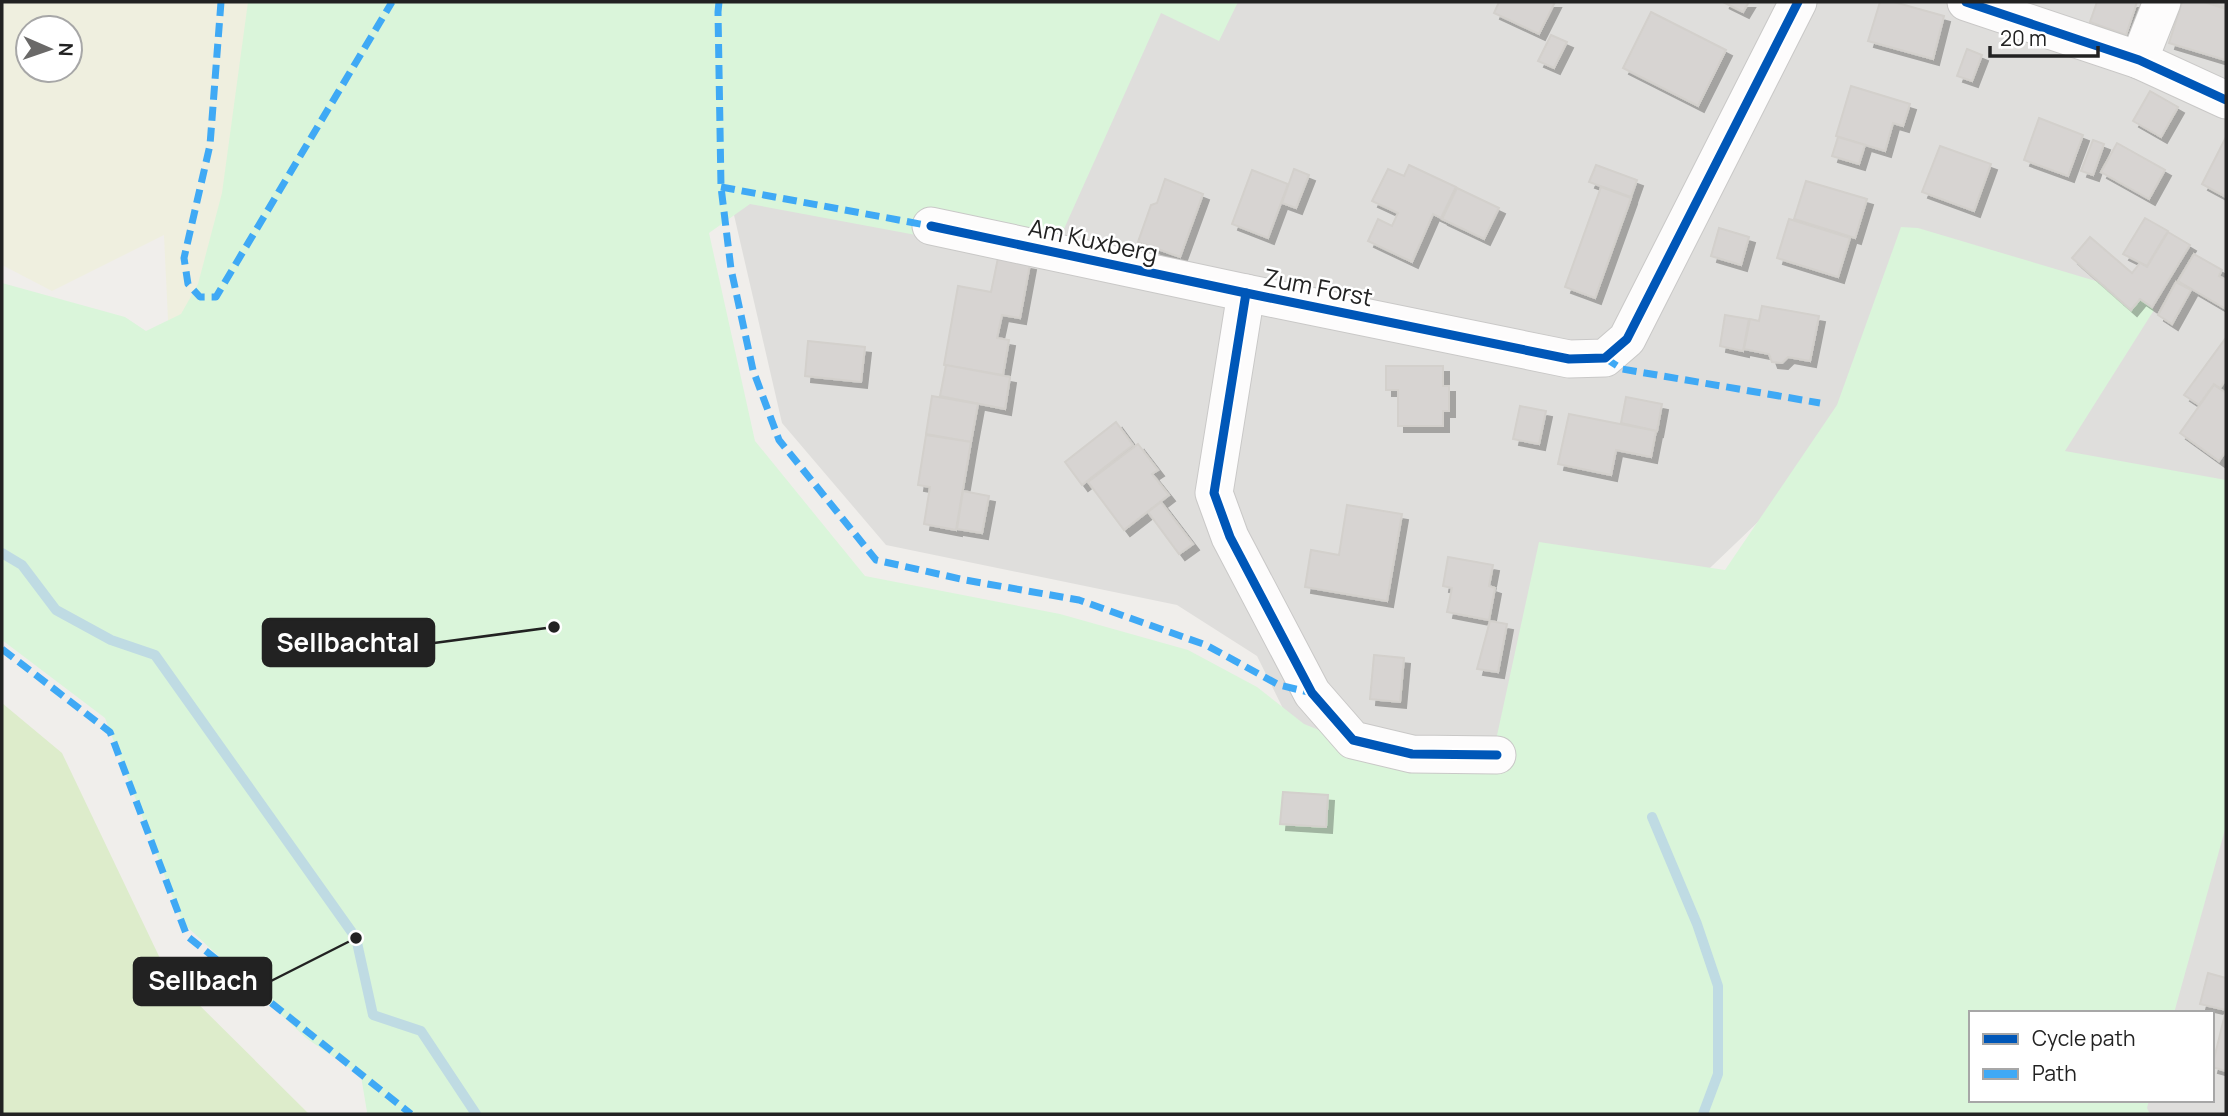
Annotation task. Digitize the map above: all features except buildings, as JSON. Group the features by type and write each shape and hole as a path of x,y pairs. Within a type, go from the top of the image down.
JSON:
{"street":[{"name":"Zum Forst","path":"1497,755 1412,754 1353,740 1312,693 1230,537 1214,494 1246,293 1569,359 1605,358 1627,339 1798,2"},
{"path":"1966,2 2138,60 2226,100"},
{"path":"2138,60 2162,2"},
{"name":"Am Kuxberg","path":"931,226 1246,293"}],"shaded area":[{"path":"1079,2 2226,2 2226,1114 2139,1114 2139,1102 2214,1102 2214,1011 2141,1011 1901,385 1499,770 1303,749 1257,656 1177,605 886,545 782,423 734,215 751,199"}],"green space":[{"path":"2,2 414,2 212,342 168,320 164,235 52,291 2,265"},
{"path":"248,2 1238,2 1219,41 1161,13 1059,240 916,235 750,204 709,233 755,441 865,576 1060,614 1188,650 1257,687 1304,724 1339,738 1491,763 1539,542 1725,570 1837,405 1901,227 1918,228 2136,293 2154,310 2065,451 2226,480 2226,826 2175,1011 1969,1011 1969,1102 2148,1102 2147,1108 2150,1114 365,1114 367,1112 361,1076 306,1038 182,922 105,718 2,640 2,283 125,317 146,331 181,314 198,284 222,193"},
{"path":"2,703 62,753 167,973 309,1114 2,1114"}],"waterway":[{"path":"2,553 22,565 56,610 111,640 155,655 356,938 373,1015 421,1031 476,1114"},
{"path":"1652,817 1697,924 1718,986 1718,1074 1703,1114"}],"marked path":[{"path":"221,2 210,145 184,258 188,284 200,297 216,297 392,2"},
{"path":"719,2 721,187 731,269 753,370 779,440 876,560 965,580 1079,600 1206,645 1279,685 1312,693"},
{"path":"721,187 931,226"},
{"path":"1605,358 1622,369 1820,403"},
{"path":"2,649 110,732 187,936 411,1114"}],"cycle path":[{"path":"931,226 1569,359 1605,358 1627,339 1798,2"},
{"path":"1966,2 2139,60 2226,100"},
{"path":"1246,293 1214,493 1230,537 1312,693 1353,740 1412,754 1497,755"}],"place":[{"name":"Sellbachtal","path":"554,627"},
{"name":"Sellbach","path":"356,938"}]}
